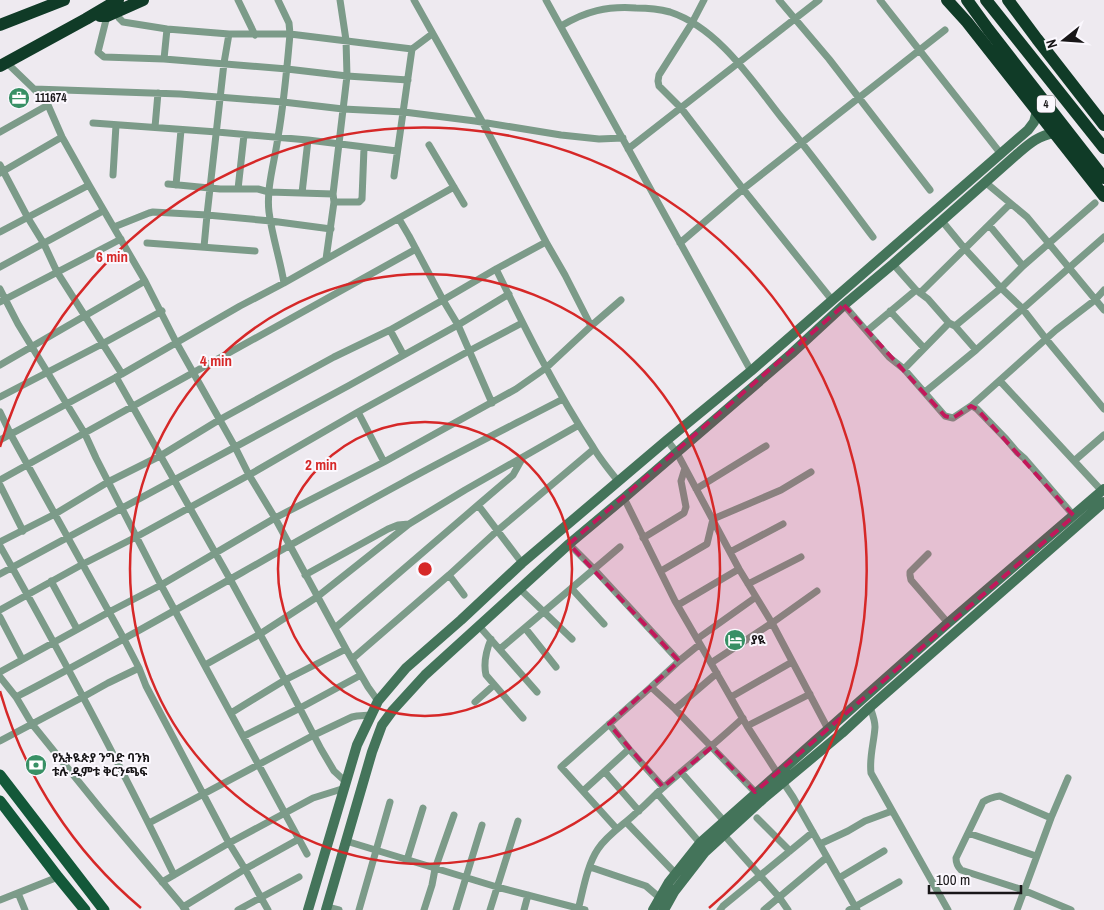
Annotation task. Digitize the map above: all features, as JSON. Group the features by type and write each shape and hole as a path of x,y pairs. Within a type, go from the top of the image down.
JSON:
{"highway":[{"path":"0,25 64,0"},
{"path":"3,65 86,19 143,0"},
{"path":"947,0 967,22 1054,133 1099,200"},
{"path":"959,0 988,29"},
{"name":"4","path":"967,0 1104,178"},
{"name":"4","path":"988,0 1104,148"},
{"path":"1008,0 1104,125"},
{"path":"86,19 114,9"}],"main road":[{"path":"308,910 357,745 378,701 406,668 522,563 751,371 1001,154 1028,130 1034,122 1037,111"},
{"path":"326,909 372,752 382,725 392,710 425,675 569,544 791,354 844,305 1034,140 1043,135 1054,133"},
{"path":"664,910 674,892 705,852 763,799 780,778 828,730 948,623 1074,516 1103,494"},
{"path":"653,910 676,874 700,843 756,792 780,778 842,733 1103,494"},
{"path":"0,775 104,910"},
{"path":"0,800 84,910"}],"street":[{"path":"238,0 255,35"},
{"path":"278,0 289,23 290,34 283,102 269,192 269,212 271,230 279,256 284,283"},
{"path":"326,259 331,229 347,76 346,40 340,0"},
{"path":"414,0 483,123 565,275 590,326"},
{"path":"546,0 751,371"},
{"path":"704,0 692,23 659,74 659,86 681,108 832,300"},
{"path":"779,0 829,59 930,190"},
{"path":"628,149 819,0"},
{"path":"880,0 1001,154"},
{"path":"560,26 588,12 620,3 671,13 710,34 738,63 802,143 873,237"},
{"path":"114,9 123,22 167,29 229,34 290,34 412,49 432,34"},
{"path":"114,9 98,52 104,56 224,63 347,76 408,80"},
{"path":"164,59 167,29"},
{"path":"680,243 743,188 945,30"},
{"path":"204,247 224,63 229,34"},
{"path":"394,176 412,49"},
{"path":"3,65 34,89 48,105 62,136 103,211 146,281 176,342 249,475 334,628 378,701"},
{"path":"34,89 158,92 343,109 404,112 561,135 622,138"},
{"path":"155,127 158,92"},
{"path":"0,132 48,105"},
{"path":"92,124 155,127 308,140 397,151"},
{"path":"113,175 116,125"},
{"path":"176,185 181,130"},
{"path":"238,189 244,135"},
{"path":"62,136 1,170 58,272 86,315 119,375 132,406 230,579 334,771 346,785 313,798 229,843 162,882"},
{"path":"302,193 308,140"},
{"path":"429,145 464,204"},
{"path":"168,184 302,193 359,202 362,199 364,148"},
{"path":"985,182 1027,218 1104,310"},
{"path":"0,232 89,185"},
{"path":"0,440 454,187"},
{"path":"904,368 924,348 1001,288 1023,266 1099,200"},
{"path":"866,331 918,291 965,249 1010,204"},
{"path":"0,267 103,211"},
{"path":"114,228 154,212 271,221 331,229"},
{"path":"399,219 458,325 492,403"},
{"path":"942,221 965,249 1022,308 1104,409"},
{"path":"989,225 1023,266"},
{"path":"925,392 976,350 1104,237"},
{"path":"2,300 121,239"},
{"path":"147,242 255,251"},
{"path":"0,542 55,514 108,482 160,456 219,420 334,357 390,330 546,242"},
{"path":"0,480 416,249"},
{"path":"893,264 976,350"},
{"path":"496,269 522,323 563,399 594,449 618,481"},
{"path":"0,365 146,281"},
{"path":"0,289 2,300 85,434 161,586 307,854"},
{"path":"844,305 889,358 904,368 945,416 953,418 971,406 1046,339 1095,300 1104,290"},
{"path":"0,574 348,386 458,325 508,294"},
{"path":"0,672 77,629 161,586 274,518 384,462 516,389 546,368 590,326 621,300"},
{"path":"0,397 162,311"},
{"path":"890,311 924,348"},
{"path":"0,610 82,564 190,508 358,412 522,323"},
{"path":"390,330 403,354"},
{"path":"1000,381 1103,494"},
{"path":"16,697 69,670 402,483 563,399"},
{"path":"971,406 977,409 1016,452 1025,459 1074,516"},
{"path":"0,412 124,639 146,686 229,843 268,910"},
{"path":"358,412 384,462"},
{"path":"205,665 260,634 317,597 409,524 464,490 578,425"},
{"path":"1074,460 1104,435"},
{"path":"667,440 685,468 739,569 772,623 828,730"},
{"path":"696,489 766,446"},
{"path":"352,659 497,531 594,449"},
{"path":"334,628 513,475 522,458"},
{"path":"644,538 684,513 686,507 681,481 685,468"},
{"path":"713,519 781,490 812,472"},
{"path":"0,485 23,530"},
{"path":"624,498 678,605 747,726 793,797 839,878 853,909 900,882"},
{"path":"478,505 522,563"},
{"path":"661,571 707,544 713,519"},
{"path":"305,575 388,529 409,524"},
{"path":"730,552 783,524"},
{"path":"569,544 680,661"},
{"path":"0,546 84,697 174,875"},
{"path":"500,649 620,547"},
{"path":"928,554 910,572 911,580 948,623"},
{"path":"748,584 800,557"},
{"path":"678,605 739,569"},
{"path":"449,575 464,595"},
{"path":"51,581 77,629"},
{"path":"520,589 572,639"},
{"path":"572,589 604,624"},
{"path":"711,662 772,623 817,591"},
{"path":"617,829 561,767 699,642 756,597"},
{"path":"0,617 22,659"},
{"path":"479,626 537,692"},
{"path":"526,628 556,667"},
{"path":"491,639 486,650 484,666 486,675 523,718"},
{"path":"231,713 285,680 346,649"},
{"path":"731,696 792,662"},
{"path":"0,741 139,668"},
{"path":"675,709 717,673"},
{"path":"244,736 361,675"},
{"path":"0,676 16,697 32,724 185,908 245,869 299,839"},
{"path":"474,702 494,685"},
{"path":"651,687 756,792"},
{"path":"747,726 810,694"},
{"path":"870,707 875,728 870,758 872,773 948,910"},
{"path":"149,823 314,735 352,718 371,715"},
{"path":"346,841 497,887 581,909 590,867 599,847 660,790 712,747 743,718"},
{"path":"609,724 700,843"},
{"path":"583,791 629,749"},
{"path":"605,772 639,811"},
{"path":"681,772 724,821"},
{"path":"1016,910 1068,778"},
{"path":"1051,818 1000,796 993,797 983,802 956,858 958,867 961,870 1023,890 1071,910"},
{"path":"359,910 390,802"},
{"path":"407,860 423,808"},
{"path":"820,844 855,825 892,811"},
{"path":"424,910 435,869 454,815"},
{"path":"757,818 790,851"},
{"path":"490,910 518,821"},
{"path":"626,822 676,874"},
{"path":"456,910 482,825"},
{"path":"720,910 813,832"},
{"path":"968,833 1036,856"},
{"path":"724,835 779,897 788,910"},
{"path":"839,878 884,851"},
{"path":"764,910 827,857"},
{"path":"590,867 646,886 660,898"},
{"path":"0,900 58,877"},
{"path":"238,910 299,877"},
{"path":"18,893 25,910"},
{"path":"524,910 528,895"},
{"path":"326,909 338,910"}],"highlighted area":[{"path":"844,305 945,416 953,418 971,406 977,409 1074,516 755,792 712,747 663,787 609,724 679,661 569,544"}],"place":[{"name":"111674","path":"19,98"},
{"name":"ያዪ","path":"735,640"},
{"name":"የኢትዪጵያ ንግድ ባንክ ቱሉ ዲምቱ ቅርንጫፍ","path":"36,765"}]}
